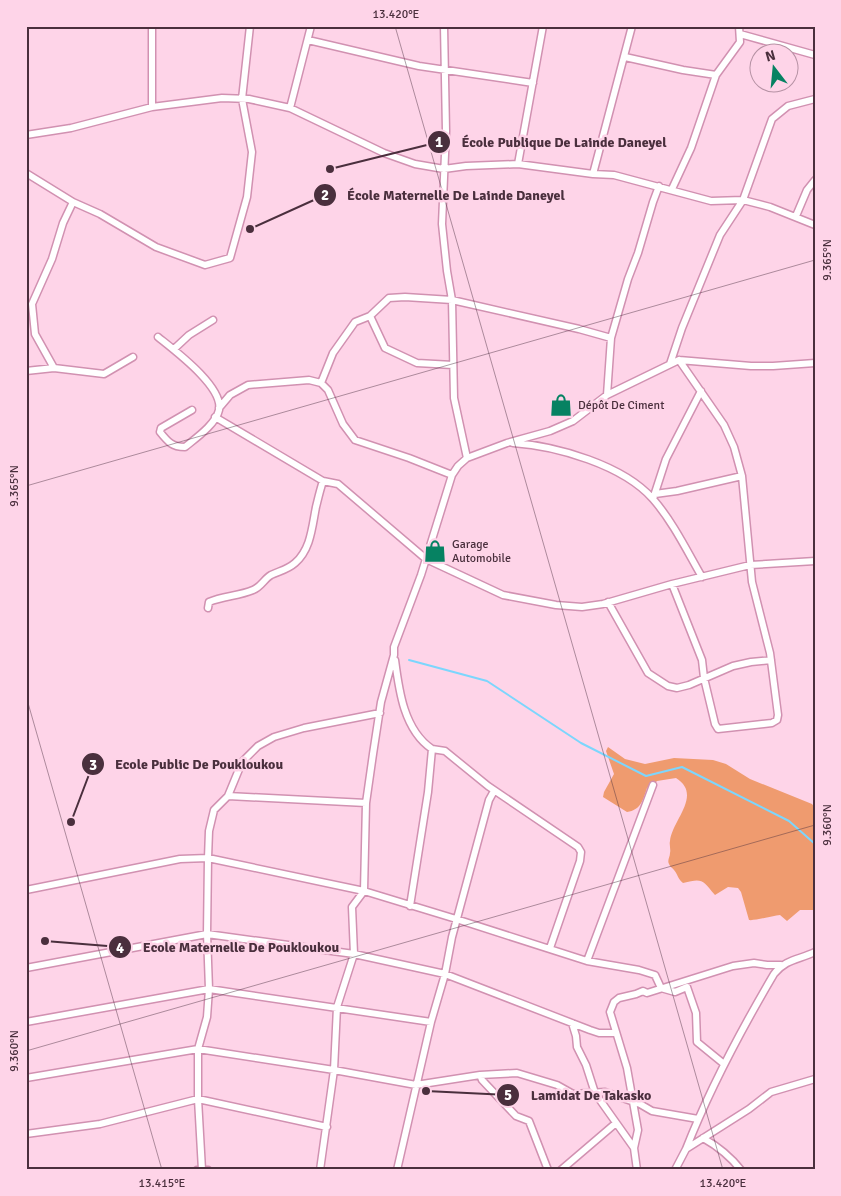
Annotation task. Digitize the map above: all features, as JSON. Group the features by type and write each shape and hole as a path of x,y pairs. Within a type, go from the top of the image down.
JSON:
{"street":[{"path":"152,26 152,107"},
{"path":"26,173 156,247 205,265 230,258 248,197 252,152 242,99 250,26"},
{"path":"290,108 312,26"},
{"path":"444,26 442,224 452,300 454,398 467,458"},
{"path":"518,164 543,26"},
{"path":"593,174 632,26"},
{"path":"672,189 691,148 716,75 740,42 739,26"},
{"path":"740,34 815,55"},
{"path":"308,40 419,66 533,83"},
{"path":"624,57 716,75"},
{"path":"26,135 71,128 152,107 222,98 242,99 290,108 384,152 415,164 444,169 466,166 518,164 614,175 711,201 743,200 796,216 815,225"},
{"path":"670,364 682,328 720,234 743,200 772,119 788,106 815,100"},
{"path":"796,216 808,190 815,180"},
{"path":"607,395 611,338 628,279 659,186"},
{"path":"54,368 35,334 32,304 48,267 63,223 74,202"},
{"path":"321,383 334,352 355,322 370,316 389,298 405,297 452,300 611,338"},
{"path":"370,316 385,348 417,362 453,365"},
{"path":"174,349 189,335 213,320"},
{"path":"158,337 174,349 208,382 220,408"},
{"path":"26,371 54,368 104,374 133,357"},
{"path":"672,584 702,660 704,678 715,724 718,729 772,723 777,720 771,660 752,582 742,476 734,447 727,432 680,360"},
{"path":"550,948 580,861 581,852 578,847 472,775 445,751 432,749 423,742 404,708 398,682 394,647 426,559 452,475 467,458 507,443 550,431 573,421 607,395 680,360 758,366 815,363"},
{"path":"192,410 161,428 160,432 167,442 177,447 185,447 206,429 230,394 248,385 309,380 321,383 328,390 343,424 356,440 452,475"},
{"path":"654,497 666,459 701,391"},
{"path":"215,417 323,481 338,484 426,559 503,595 556,605 582,607 750,565 815,561"},
{"path":"507,443 560,450 594,462 632,479 654,497 702,577"},
{"path":"654,497 742,476"},
{"path":"208,608 209,602 258,588 268,577 296,562 306,548 313,533 317,501 323,481"},
{"path":"608,602 648,673 668,686 677,688 733,666 771,660"},
{"path":"320,1170 334,1070 337,1007 354,954 352,907 364,891 366,803 380,713 394,655"},
{"path":"202,1170 198,1100 198,1049 207,1018 209,989 207,934 208,858 214,810 228,796 242,762 258,746 274,737 304,728 380,713"},
{"path":"410,906 428,792 432,749"},
{"path":"587,961 653,785"},
{"path":"396,1170 431,1022 445,974 456,918 489,800 494,791"},
{"path":"228,796 366,803"},
{"path":"26,890 180,859 208,858 364,891 456,918 587,961 639,970 655,975 661,988 675,992 687,988 696,1014 698,1042 724,1064"},
{"path":"26,968 207,934 354,954 445,974 599,1033 616,1033"},
{"path":"637,1170 634,1148 638,1130 627,1068 610,1012 614,1002 619,998 643,991 647,993 733,966 754,963 781,965 815,952"},
{"path":"675,1170 724,1064 770,980 781,965"},
{"path":"26,1022 209,989 431,1022"},
{"path":"572,1023 577,1048 586,1065 595,1093 634,1148"},
{"path":"26,1078 198,1049 416,1085 480,1075 517,1073 557,1085 573,1094 605,1092 640,1104 652,1111 698,1119"},
{"path":"480,1075 482,1080 516,1116 529,1121 548,1170"},
{"path":"686,1149 749,1109 771,1092 815,1079"},
{"path":"26,1134 100,1124 198,1100 327,1127"},
{"path":"560,1170 616,1123"},
{"path":"703,1138 718,1147 737,1163 741,1170"}],"shaded area":[{"path":"608,747 625,759 645,764 674,758 713,760 726,764 750,779 812,804 815,808 815,910 800,910 787,921 780,915 749,920 741,892 738,888 728,887 715,895 702,881 683,883 668,861 672,833 686,800 687,792 684,785 676,778 657,781 647,788 643,800 638,807 627,812 603,797 614,774 606,751"}],"waterway":[{"path":"409,660 487,681 581,743 646,776 682,767 789,821 815,844"}],"place":[{"name":"École Publique De Lainde Daneyel","path":"330,169"},
{"name":"École Maternelle De Lainde Daneyel","path":"250,229"},
{"name":"Dépôt De Ciment","path":"561,405"},
{"name":"Garage Automobile","path":"435,551"},
{"name":"Ecole Public De Poukloukou","path":"71,822"},
{"name":"Ecole Maternelle De Poukloukou","path":"45,941"},
{"name":"Lamidat De Takasko","path":"426,1091"}]}
